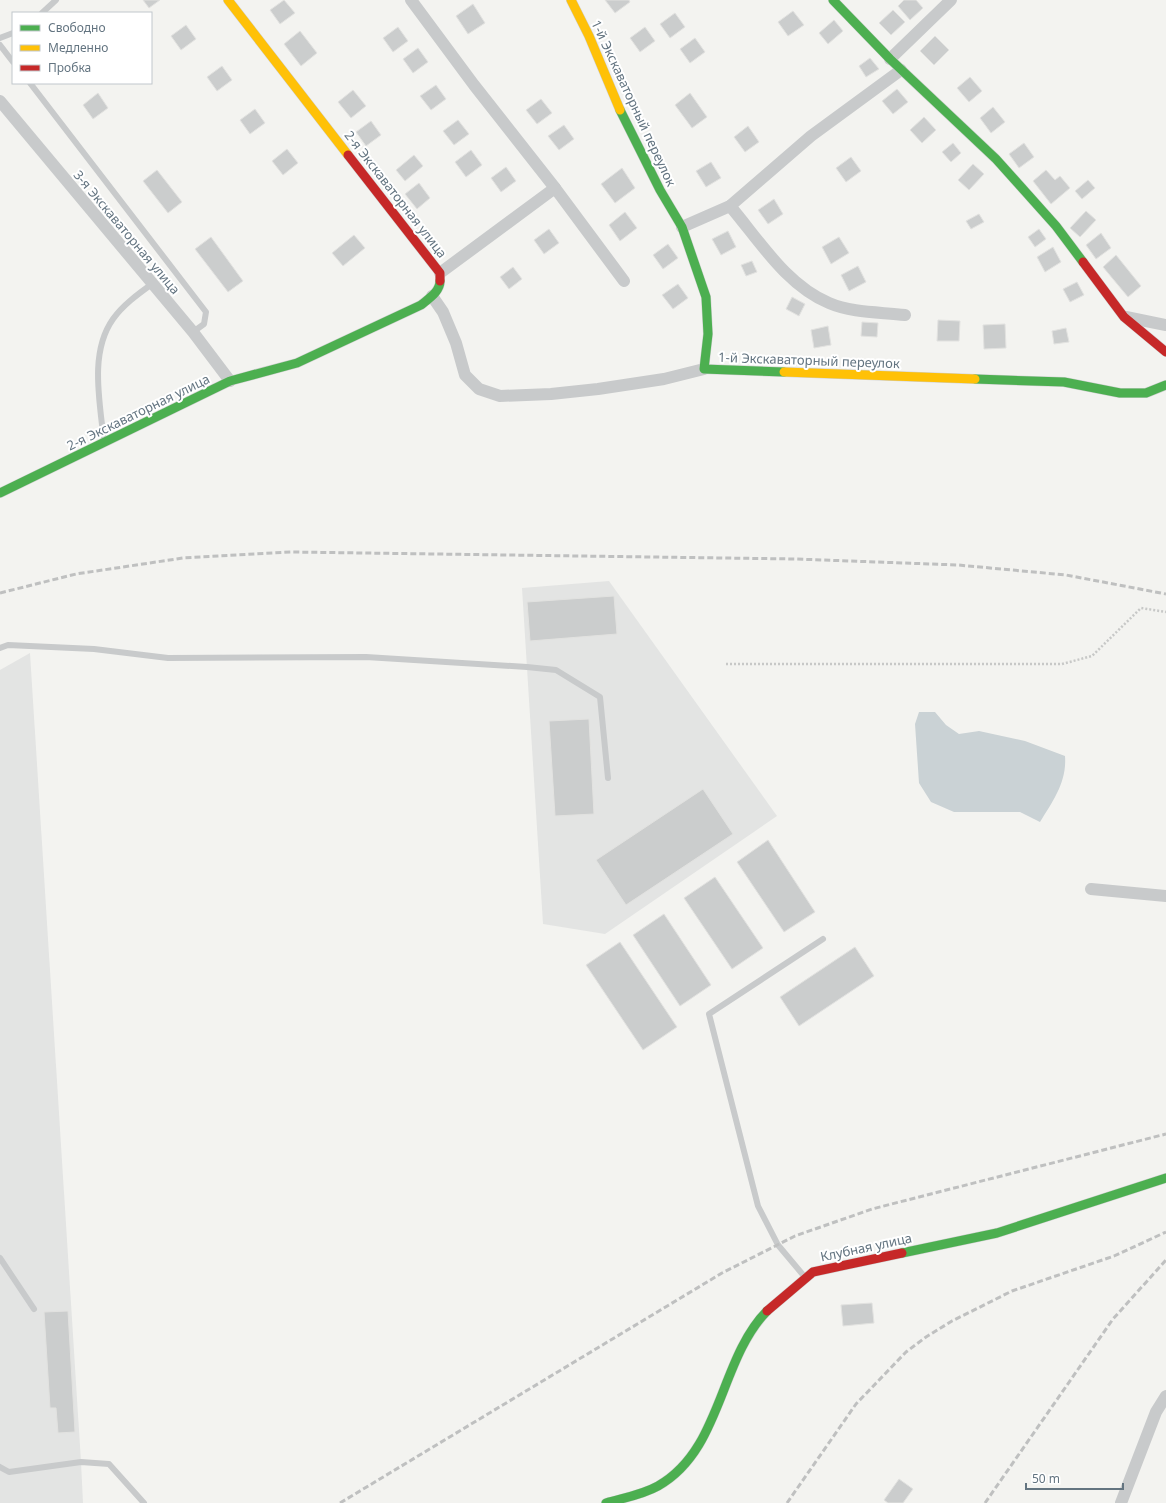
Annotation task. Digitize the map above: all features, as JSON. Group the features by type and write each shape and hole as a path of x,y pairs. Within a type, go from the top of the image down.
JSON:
{"street":[{"name":"2-я Экскаваторная улица","path":"0,493 104,444 230,381 297,363 421,305 432,296 440,286 440,273 228,0"},
{"path":"411,0 624,281"},
{"name":"1-й Экскаваторный переулок","path":"571,0 589,36 618,106 660,190 682,227 706,297 708,334 704,369 1064,382 1120,393 1146,393 1166,384"},
{"path":"833,0 901,70 996,159 1056,226 1124,317 1166,352"},
{"path":"890,59 951,0"},
{"path":"682,227 730,206 810,136 901,70"},
{"name":"3-я Экскаваторная улица","path":"0,101 193,332 230,381"},
{"path":"440,273 555,188"},
{"path":"730,206 786,273 809,292 830,304 854,310 904,315"},
{"path":"432,296 443,312 456,344 465,376 479,389 500,396 551,394 598,389 664,379 704,369"},
{"path":"1124,317 1166,325"},
{"path":"1092,889 1166,896"},
{"name":"Клубная улица","path":"606,1503 660,1485 689,1458 705,1434 717,1408 740,1347 760,1318 813,1272 997,1233 1166,1178"},
{"path":"1121,1503 1156,1412 1166,1396"}],"lane":[{"path":"43,12 56,0"},
{"path":"0,38 12,33"},
{"path":"0,45 12,61"},
{"path":"31,84 206,312 204,324 193,332"},
{"path":"104,444 98,380 101,343 113,319 132,299 152,284"},
{"path":"0,648 8,645 94,649 168,658 366,657 556,670 600,697 608,778"},
{"path":"805,1278 778,1245 758,1206 709,1014 823,938"},
{"path":"0,1258 34,1309"},
{"path":"0,1467 9,1472 81,1462 109,1464 144,1503"}],"path":[{"path":"726,664 1062,664 1092,656 1141,608 1166,612"}],"shaded area":[{"path":"609,581 777,816 605,934 543,924 522,588"},
{"path":"30,653 83,1503 0,1503 0,670"},
{"path":"919,712 935,712 946,725 959,734 979,731 1025,741 1065,756 1064,774 1058,791 1040,822 1020,812 954,812 931,802 919,783 915,724"}],"building":[{"path":"143,0 160,0 149,8"},
{"path":"284,0 295,13 280,24 270,10"},
{"path":"605,0 629,0 630,2 615,13"},
{"path":"904,0 916,0 923,8 910,20 898,6"},
{"path":"473,4 485,23 468,34 456,16"},
{"path":"893,10 905,22 891,35 879,23"},
{"path":"793,11 804,25 788,36 778,22"},
{"path":"675,13 685,27 670,38 660,24"},
{"path":"834,20 843,31 828,44 819,33"},
{"path":"186,25 196,39 181,50 171,36"},
{"path":"398,27 408,41 393,52 383,38"},
{"path":"645,27 655,41 640,52 630,38"},
{"path":"300,31 317,53 301,66 284,44"},
{"path":"935,36 949,50 934,65 920,51"},
{"path":"695,38 705,52 690,63 680,49"},
{"path":"418,48 428,62 413,73 403,59"},
{"path":"870,58 879,69 866,77 859,66"},
{"path":"222,66 232,80 217,91 207,77"},
{"path":"970,77 982,91 969,102 957,88"},
{"path":"436,85 446,99 431,110 420,96"},
{"path":"897,89 908,102 893,114 882,101"},
{"path":"353,90 366,106 351,118 338,102"},
{"path":"98,93 108,108 93,119 83,105"},
{"path":"690,93 707,117 692,128 675,105"},
{"path":"541,99 552,113 537,124 526,110"},
{"path":"993,107 1005,122 991,133 980,118"},
{"path":"255,109 265,123 250,134 240,120"},
{"path":"924,117 936,130 922,143 910,130"},
{"path":"458,120 469,134 454,145 443,131"},
{"path":"371,121 381,135 366,146 356,132"},
{"path":"564,125 574,139 559,150 548,136"},
{"path":"748,126 759,142 745,152 734,137"},
{"path":"953,143 961,153 951,162 942,152"},
{"path":"1024,143 1034,157 1019,168 1009,154"},
{"path":"287,149 298,163 283,175 272,161"},
{"path":"471,150 482,165 466,177 455,162"},
{"path":"414,155 423,166 405,181 396,170"},
{"path":"851,157 861,171 846,182 836,168"},
{"path":"711,162 721,178 706,187 696,171"},
{"path":"973,164 984,174 969,190 958,180"},
{"path":"506,167 516,181 501,192 491,178"},
{"path":"622,168 635,188 615,203 601,184"},
{"path":"157,170 182,202 168,213 143,181"},
{"path":"1046,170 1055,180 1060,176 1070,188 1051,204 1033,181"},
{"path":"1088,180 1095,188 1082,199 1075,191"},
{"path":"419,183 430,198 417,209 405,194"},
{"path":"774,199 783,214 768,224 758,210"},
{"path":"1086,211 1096,220 1080,237 1070,228"},
{"path":"625,212 637,228 620,241 609,225"},
{"path":"979,214 984,222 971,229 966,221"},
{"path":"549,229 559,243 544,254 534,240"},
{"path":"1039,229 1046,239 1035,247 1028,237"},
{"path":"728,231 736,247 721,255 712,239"},
{"path":"1101,233 1111,248 1096,259 1086,245"},
{"path":"354,235 365,248 343,266 332,253"},
{"path":"211,237 243,281 228,292 195,249"},
{"path":"839,237 849,253 831,264 822,247"},
{"path":"668,244 678,258 663,269 653,255"},
{"path":"1053,247 1061,262 1045,272 1037,257"},
{"path":"1116,255 1141,286 1128,297 1103,267"},
{"path":"752,261 757,272 746,276 741,265"},
{"path":"858,266 866,282 849,291 841,275"},
{"path":"513,267 522,279 509,289 500,277"},
{"path":"1077,282 1084,295 1070,302 1063,289"},
{"path":"678,284 688,298 673,309 662,295"},
{"path":"792,297 805,304 799,316 786,309"},
{"path":"938,320 960,321 959,341 937,341"},
{"path":"862,322 878,323 877,337 861,336"},
{"path":"1005,324 1006,348 984,349 983,325"},
{"path":"828,326 831,345 814,348 811,330"},
{"path":"1066,328 1069,342 1054,344 1052,331"},
{"path":"614,596 617,634 530,641 527,602"},
{"path":"589,719 594,814 555,816 549,721"},
{"path":"703,789 733,834 626,905 596,860"},
{"path":"768,840 815,912 784,932 737,862"},
{"path":"715,877 763,948 732,969 684,898"},
{"path":"664,914 711,985 680,1006 633,935"},
{"path":"620,942 677,1027 643,1050 586,965"},
{"path":"855,947 874,976 799,1026 780,997"},
{"path":"872,1303 874,1323 843,1326 841,1305"},
{"path":"68,1311 75,1432 58,1433 56,1408 50,1408 44,1312"},
{"path":"899,1479 913,1489 903,1503 888,1503 884,1500"}],"railway":[{"path":"0,593 76,574 183,558 291,552 796,559 958,565 1066,575 1166,594"},
{"path":"340,1503 722,1273 795,1236 872,1209 1166,1134"},
{"path":"787,1503 856,1404 906,1352 926,1337 952,1321 1012,1291 1114,1256 1166,1232"},
{"path":"985,1503 1113,1319 1166,1260"}],"traffic: fast":[{"path":"833,0 890,59 996,159 1056,226 1083,262"},
{"path":"620,110 660,190 682,227 706,297 708,334 704,369 784,372"},
{"path":"0,493 230,381 297,363 421,305 436,292 440,281"},
{"path":"975,379 1064,382 1120,393 1146,393 1166,385"},
{"path":"902,1253 997,1233 1166,1178"},
{"path":"606,1503 652,1489 679,1470 695,1450 708,1428 739,1354 751,1331 767,1311"}],"traffic: slow":[{"path":"228,0 348,155"},
{"path":"571,0 589,36 620,110"},
{"path":"784,372 975,379"}],"traffic: jam":[{"path":"348,155 440,273 440,281"},
{"path":"1083,262 1124,317 1166,352"},
{"path":"767,1311 813,1272 902,1253"}]}
